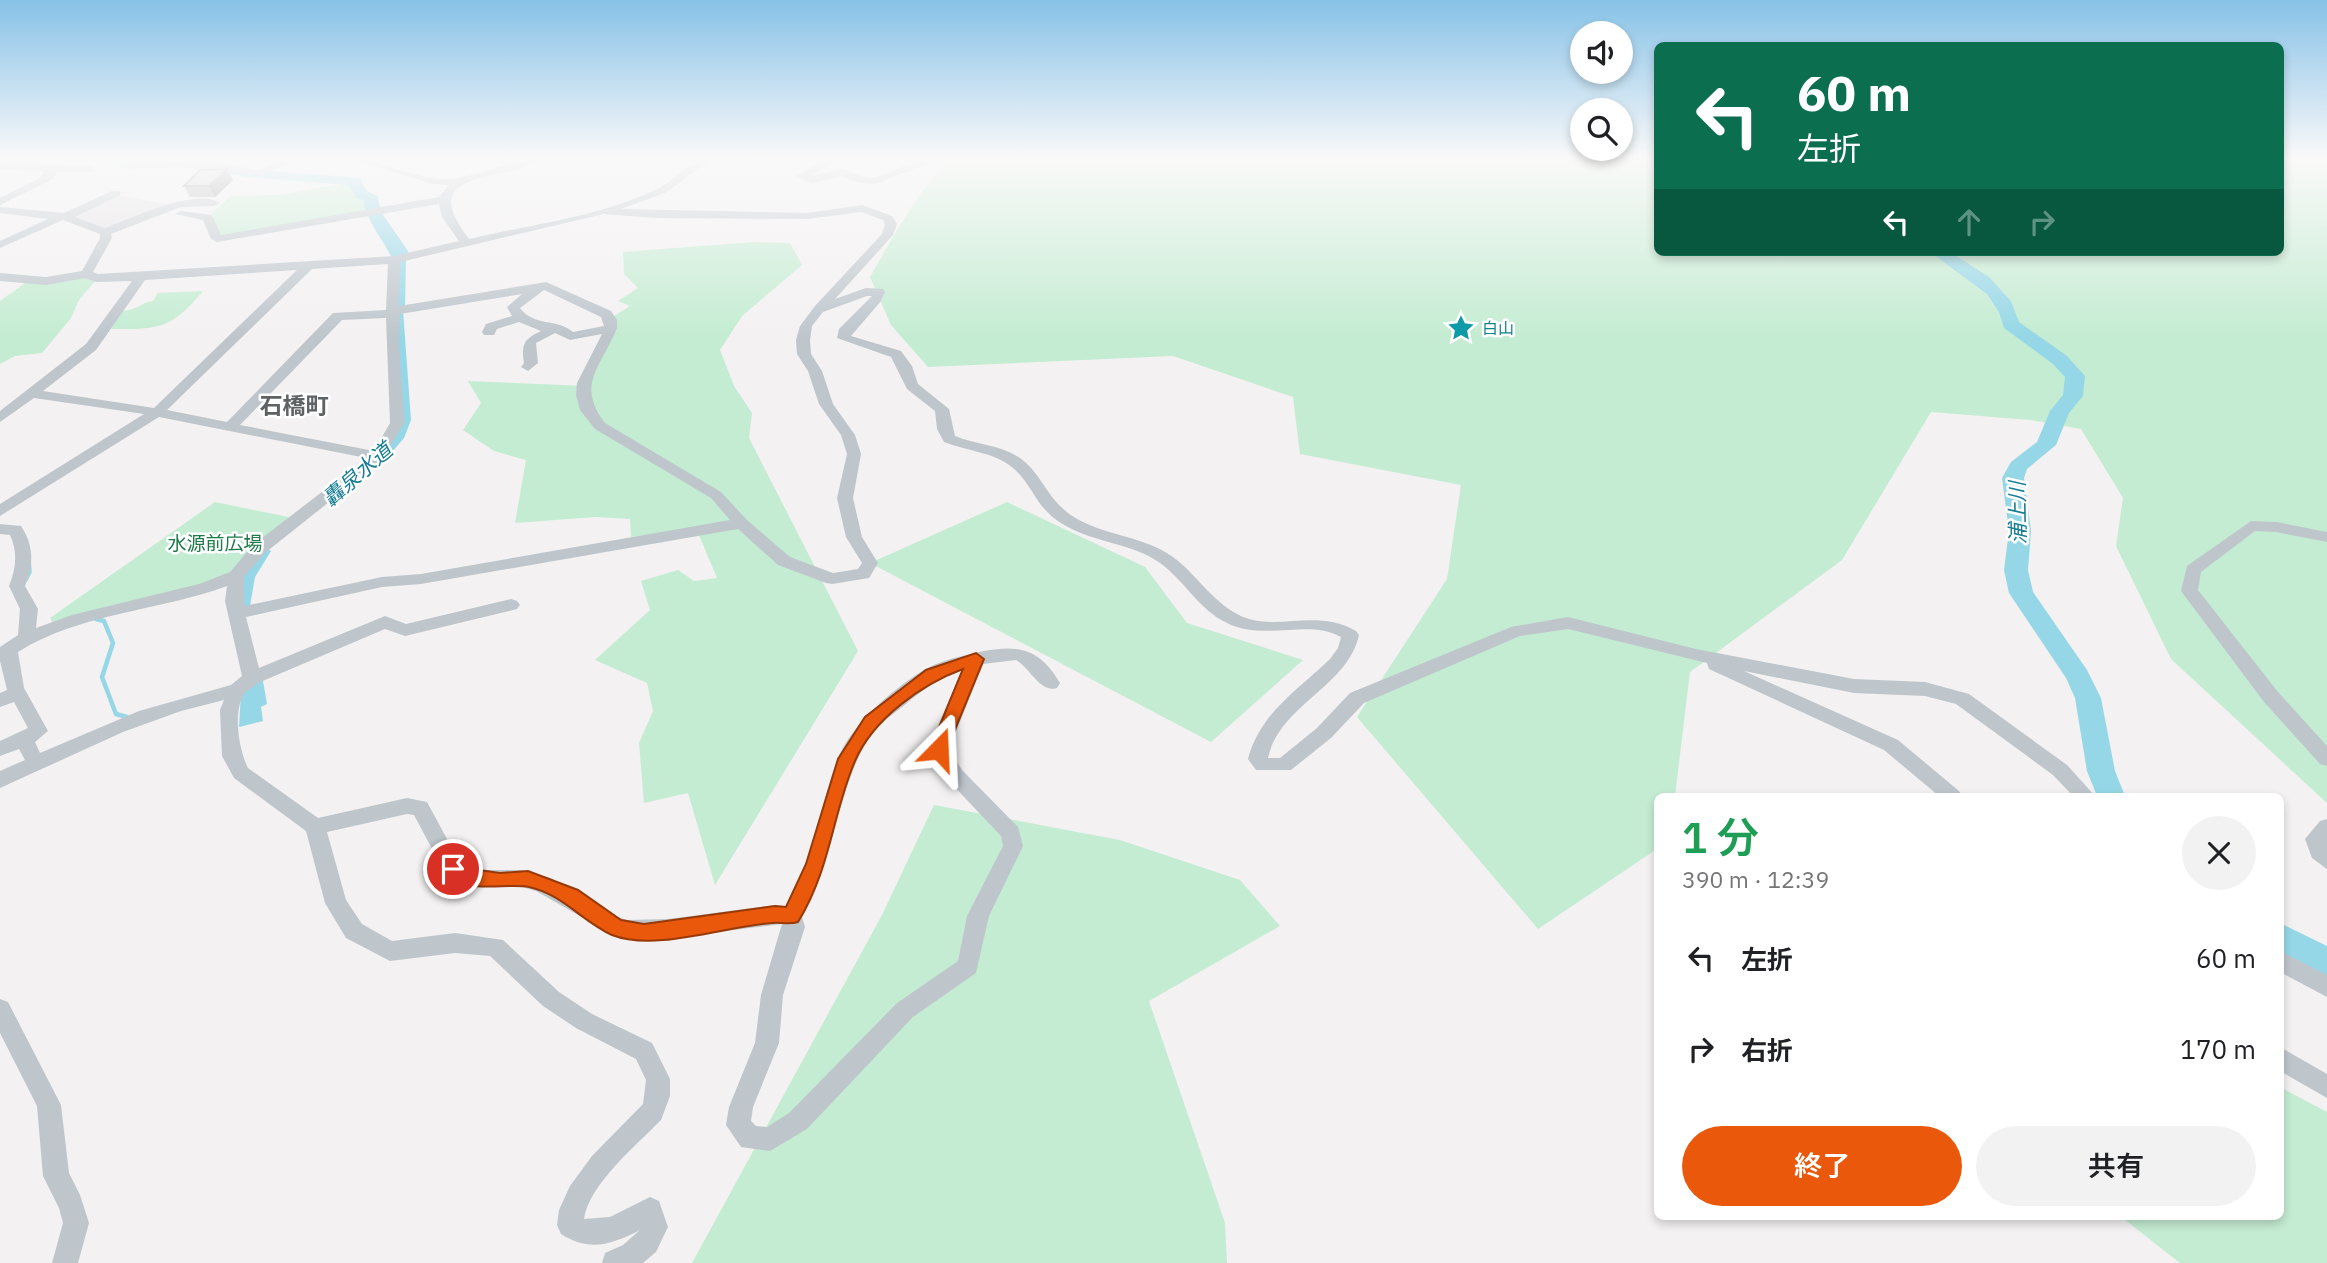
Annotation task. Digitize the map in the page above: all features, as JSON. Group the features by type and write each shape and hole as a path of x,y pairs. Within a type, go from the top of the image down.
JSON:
{"street":[{"path":"5,248 59,219"},
{"path":"69,219 106,232 141,219"},
{"path":"209,219 217,239 333,219"},
{"path":"450,219 467,244"},
{"path":"0,277 46,281 86,274 96,278 141,277 394,260 571,219"},
{"path":"230,427 338,316 394,313 537,288 554,288 606,314 611,320 611,328 585,378 583,400 589,415 620,439 691,477 716,495 741,523 784,561 832,579 849,579 863,574 870,563 854,537 845,498 854,454 848,435 826,404 815,371 804,354 806,326 887,235 891,224 888,219"},
{"path":"18,228 43,226"},
{"path":"86,274 106,238 106,232"},
{"path":"0,749 39,731 9,697 5,654 27,639 72,621 204,588 236,576 259,549 378,456 397,424 392,343 394,260"},
{"path":"0,511 156,413 307,267"},
{"path":"0,418 91,347 141,277"},
{"path":"537,288 513,307 521,317 550,331 563,331 570,336 611,328"},
{"path":"819,309 866,292 879,292 877,298 844,332 844,338 896,354 905,366 912,386 942,409 944,429 949,439 1016,462 1030,476 1045,503 1076,525 1138,545 1164,558 1218,611 1242,624 1263,627 1327,625 1341,628 1350,635 1350,644 1335,665 1285,708 1268,730 1259,746 1258,759 1263,765 1284,765 1324,733 1357,698 1517,631 1568,623 1696,655 1854,685 1925,689 1962,699 2060,770 2082,793"},
{"path":"489,332 491,327 521,317"},
{"path":"527,367 531,363 528,347 531,341 550,331"},
{"path":"32,394 78,397 378,456"},
{"path":"237,613 382,582 421,579 576,549 741,523"},
{"path":"2327,537 2276,527 2251,526 2193,570 2189,591 2270,697 2327,759"},
{"path":"0,529 15,530 19,534 26,568 18,586 29,609 27,639"},
{"path":"236,576 234,601 244,684 229,710 232,756 241,773 315,827 336,903 354,931 390,951 455,943 495,947 551,999 584,1021 644,1051 657,1079 657,1096 652,1111 578,1194 570,1211 570,1225 581,1234 599,1235 649,1210 656,1219 655,1230 644,1246 615,1263"},
{"path":"0,780 127,721 244,684 385,622 405,630 511,605"},
{"path":"976,659 939,749 955,775 1011,833 1013,846 978,916 968,966 905,1010 798,1121 770,1139 750,1138 738,1125 741,1107 768,1043 772,995 794,927 791,916 804,895 816,864 847,759 871,722 932,674 976,659 1013,652 1032,659 1051,683"},
{"path":"1696,655 1891,745 1948,793"},
{"path":"24,739 36,763"},
{"path":"315,827 407,806 420,808 453,869 461,875 500,881 528,879 571,896 617,928 644,932 775,914 791,916"},
{"path":"2327,827 2315,839 2319,852 2327,860"},
{"path":"2284,963 2327,986"},
{"path":"0,1009 50,1105 56,1176 71,1204 76,1223 65,1263"},
{"path":"2284,1060 2327,1087"}],"shaded area":[{"path":"79,219 132,219 105,228"}],"green space":[{"path":"214,219 326,219 220,238"},
{"path":"905,219 1654,219 1654,256 2284,256 2284,219 2327,219 2327,803 2171,659 2116,546 2123,498 2081,429 2030,420 1931,412 1842,560 1690,672 1675,793 1654,793 1654,851 1538,929 1357,717 1447,579 1461,485 1300,454 1293,397 1173,356 928,367 891,325 870,277"},
{"path":"755,242 790,243 802,265 742,316 720,350 734,386 752,413 749,438 858,651 715,885 688,793 644,803 639,743 653,711 647,683 595,660 650,610 641,581 678,570 694,581 717,578 696,528 631,537 630,519 596,517 515,523 526,460 494,451 463,430 481,403 468,381 586,386 617,323 614,316 630,306 618,301 638,288 624,274 623,252"},
{"path":"81,276 95,281 79,300 71,318 42,353 15,356 0,364 0,301 25,283"},
{"path":"203,291 182,313 163,325 141,329 111,329 123,311 153,301 158,293"},
{"name":"水源前広場","path":"215,502 293,518 223,578 54,625 50,618"},
{"path":"1007,502 1145,567 1187,623 1303,660 1211,742 870,563"},
{"path":"934,805 1120,840 1240,880 1280,926 1149,1001 1225,1223 1227,1263 692,1263 882,915"},
{"path":"2284,1089 2327,1112 2327,1263 2180,1263 2125,1220 2284,1220"}],"water":[{"path":"263,681 267,704 261,707 263,721 239,727 241,691"}],"waterway":[{"path":"377,219 400,251 399,257"},
{"name":"浦上川","path":"1945,256 1994,290 2008,312 2010,324 2060,360 2075,376 2073,396 2060,411 2046,445 2018,466 2013,478 2020,531 2016,570 2021,593 2078,676 2088,698 2101,771 2110,793"},
{"name":"轟泉水道","path":"400,308 401,260"},
{"name":"轟泉水道","path":"376,463 398,438 405,420 399,312"},
{"name":"轟泉水道","path":"243,606 249,577 264,551"},
{"path":"26,580 30,572 29,558"},
{"path":"96,619 104,621 113,643 102,677 116,714 127,717"},
{"name":"浦上川","path":"2284,938 2327,962"}],"place":[{"name":"白山","path":"1461,328"}],"district":[{"name":"石橋町","path":"294,405"}],"route":[{"path":"453,869 461,875 500,881 528,879 571,896 617,928 644,932 775,914 791,916 804,895 816,864 847,759 871,722 932,674 976,659 939,749"}]}
